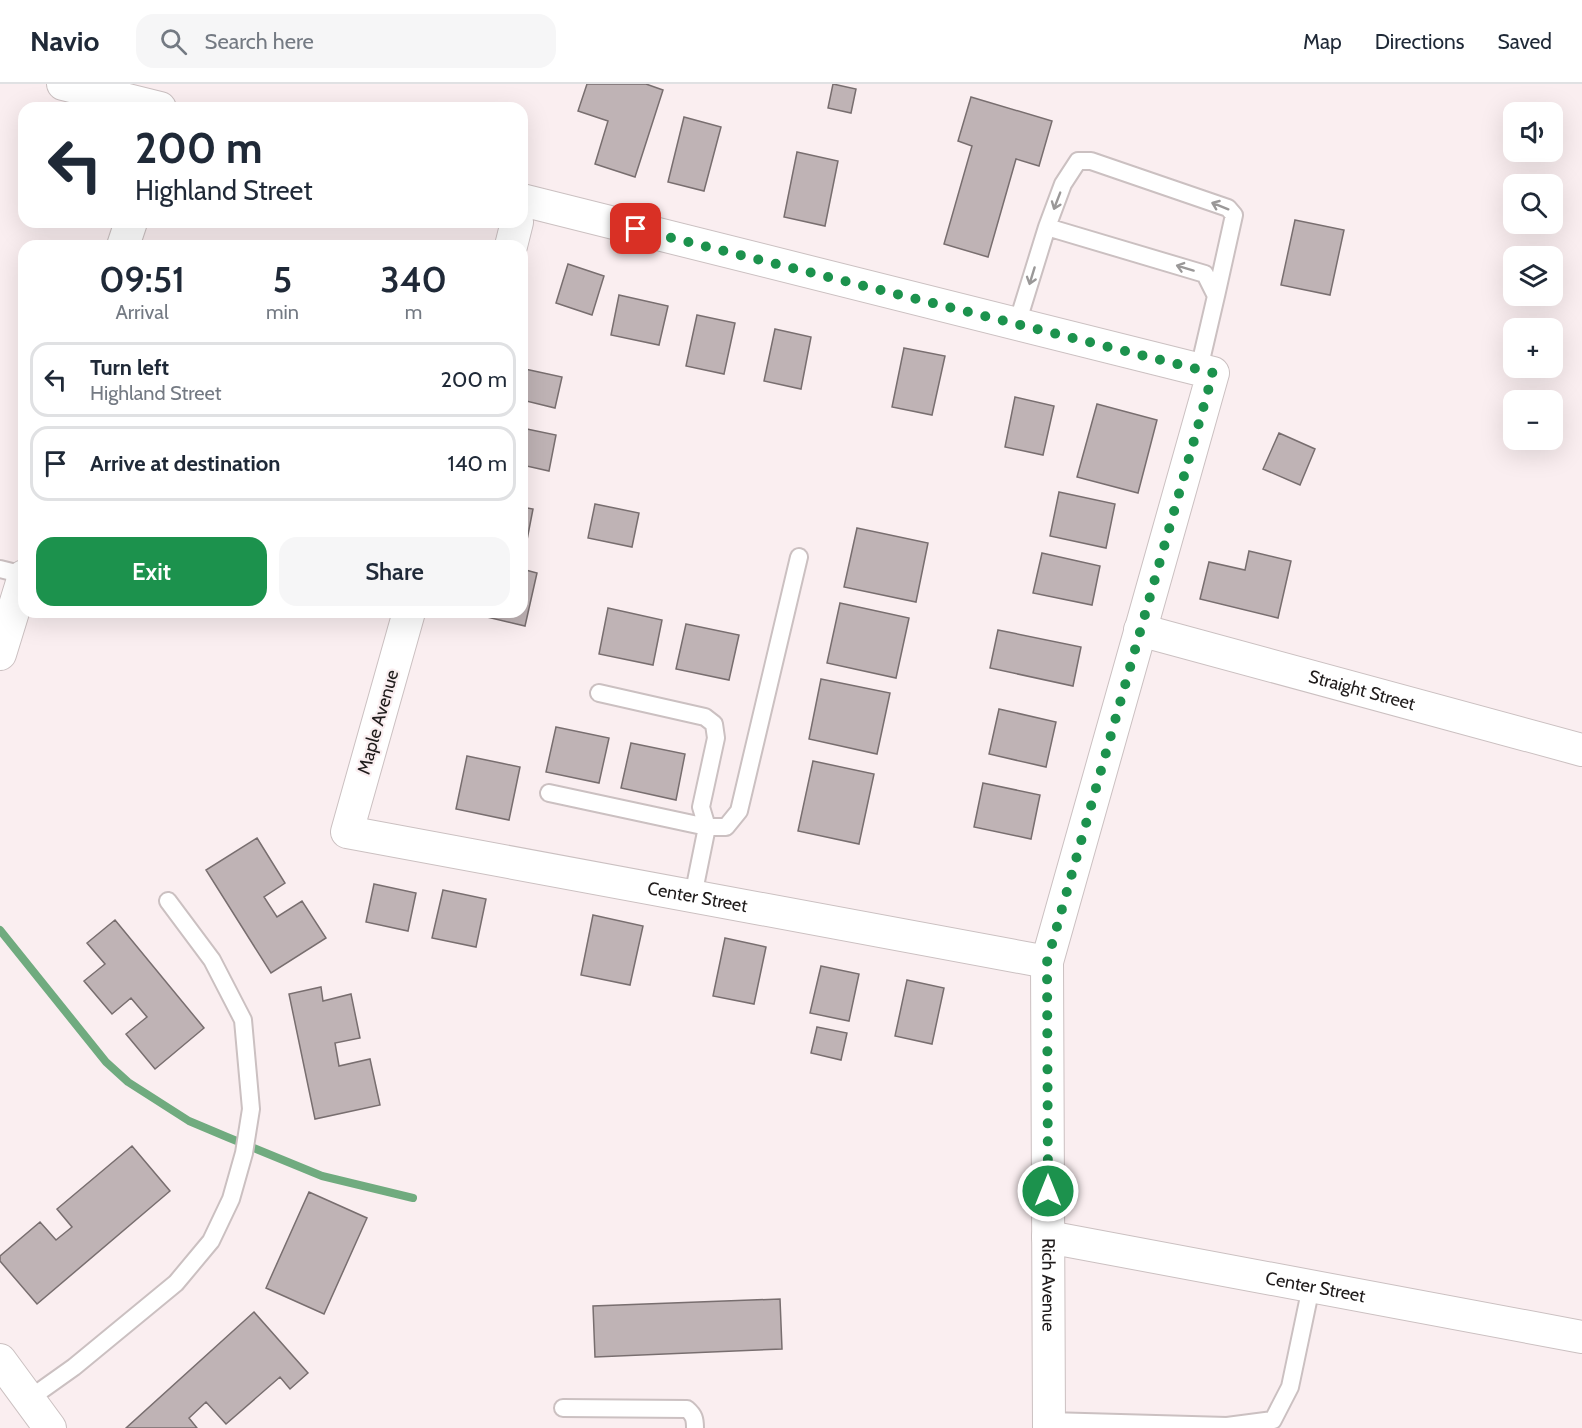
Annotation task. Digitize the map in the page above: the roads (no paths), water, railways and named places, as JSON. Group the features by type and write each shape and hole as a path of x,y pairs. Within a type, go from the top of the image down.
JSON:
{"street":[{"path":"63,84 136,102"},
{"path":"167,102 172,84"},
{"path":"528,209 1206,371"},
{"name":"Rich Avenue","path":"1049,1425 1047,962 1140,630 1206,371"},
{"path":"0,654 18,596"},
{"name":"Maple Avenue","path":"347,832 407,618"},
{"name":"Straight Street","path":"1140,630 1582,750"},
{"name":"Center Street","path":"347,832 1047,962"},
{"name":"Center Street","path":"1048,1237 1582,1338"},
{"path":"10,1381 51,1428"}],"lane":[{"path":"1017,324 1063,184 1078,161 1091,161 1228,208 1234,215 1216,296 1206,371"},
{"path":"1047,227 1205,274 1216,296"},
{"path":"549,793 707,827 726,827 739,812 799,557"},
{"path":"0,569 18,574"},
{"path":"599,693 705,717 714,724 716,738 701,807 707,827 693,896"},
{"path":"10,1381 74,1367 176,1283 211,1241 231,1199 244,1154 251,1109 243,1020 212,960 168,901"},
{"path":"1049,1425 1227,1426 1273,1420 1290,1387 1311,1287"},
{"path":"563,1408 687,1409 695,1419 695,1428"}],"waterway":[{"path":"0,930 106,1062 128,1082 189,1121 322,1176 413,1198"}]}
